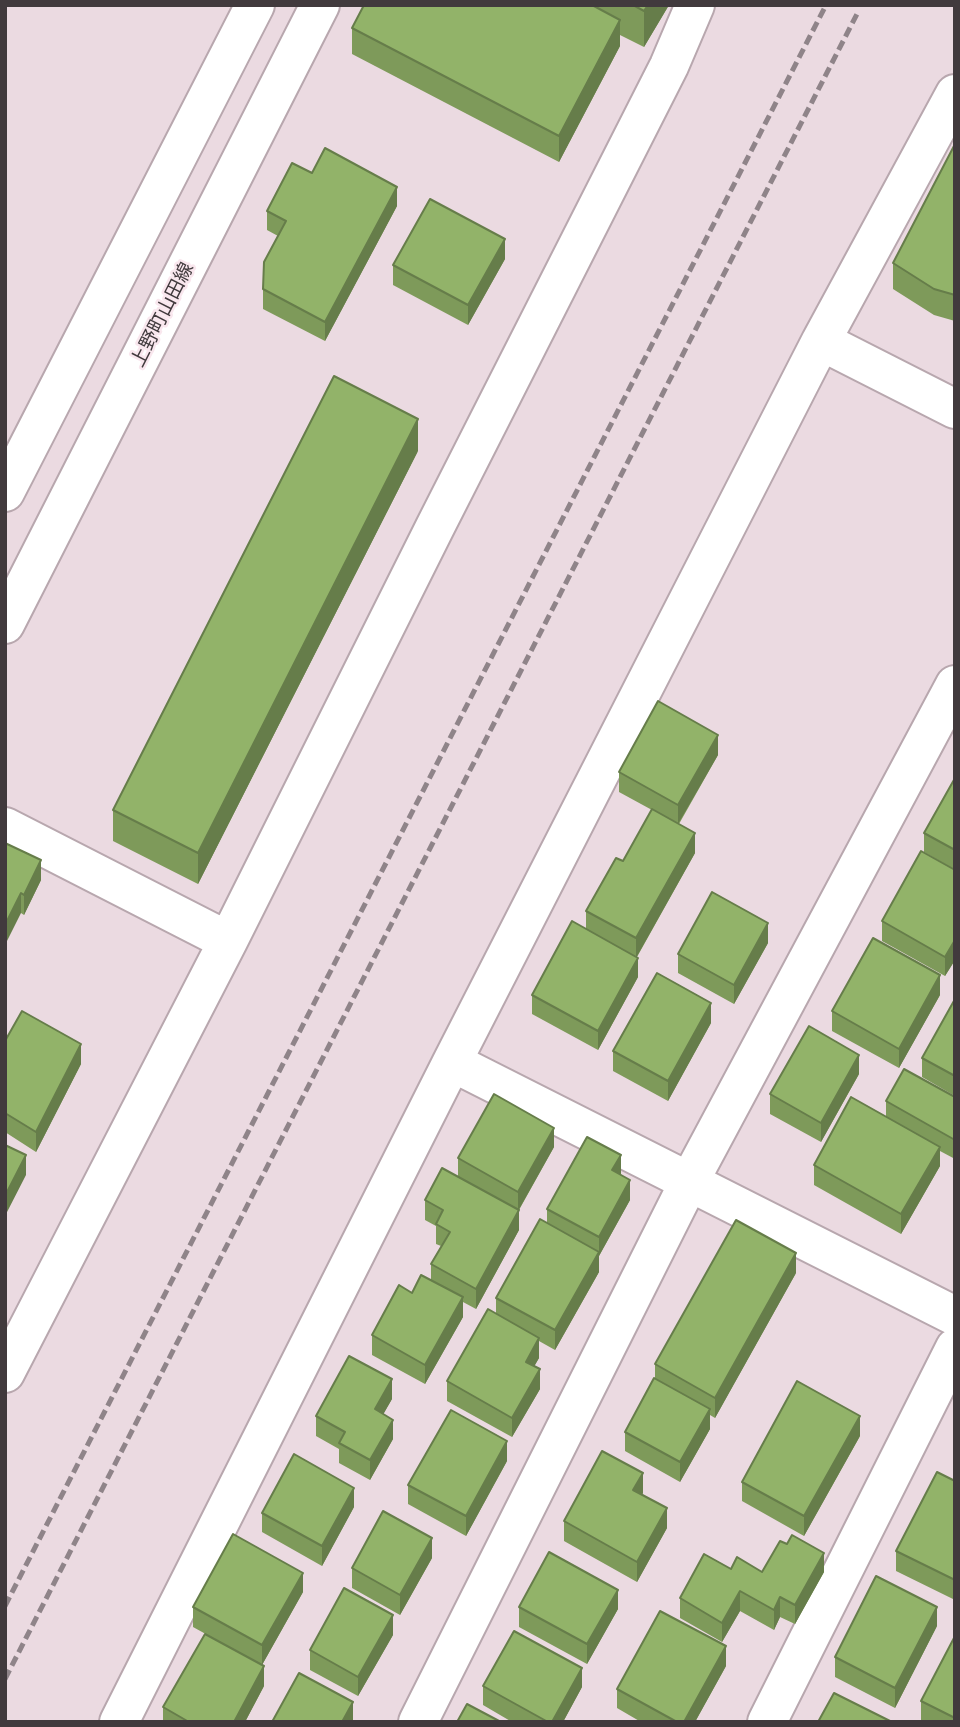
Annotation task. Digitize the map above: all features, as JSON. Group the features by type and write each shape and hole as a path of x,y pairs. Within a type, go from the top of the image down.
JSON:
{"street":[{"path":"5,492 255,5"},
{"name":"上野町山田線","path":"5,624 320,5"},
{"path":"5,1373 228,941 669,66 695,5"},
{"path":"119,1722 452,1062 821,341 955,94"},
{"path":"821,341 955,409"},
{"path":"418,1722 690,1182 955,685"},
{"path":"5,827 228,941"},
{"path":"452,1062 955,1316"},
{"path":"766,1722 955,1348"}],"building":[{"path":"364,5 592,5 620,20 559,136 352,28"},
{"path":"633,5 648,5 644,11"},
{"path":"955,144 955,295 934,289 893,263"},
{"path":"325,148 397,187 325,322 263,289 264,262 286,221 267,211 292,163 312,173"},
{"path":"430,199 505,239 468,305 393,265"},
{"path":"334,376 418,419 198,853 113,810"},
{"path":"658,701 718,735 678,805 619,772"},
{"path":"955,778 955,850 924,833"},
{"path":"652,809 695,833 636,938 586,911 616,858 623,861"},
{"path":"5,843 41,860 5,925"},
{"path":"921,851 955,870 955,940 945,957 882,921"},
{"path":"712,892 768,923 734,985 678,954"},
{"path":"572,921 638,958 598,1031 532,995"},
{"path":"873,938 940,975 899,1049 832,1011"},
{"path":"657,973 711,1003 668,1081 613,1051"},
{"path":"955,999 955,1076 922,1058"},
{"path":"22,1011 81,1044 36,1132 5,1113 5,1041"},
{"path":"809,1026 859,1055 821,1123 770,1094"},
{"path":"904,1069 955,1097 955,1140 886,1101"},
{"path":"494,1094 554,1128 518,1192 458,1158"},
{"path":"851,1097 940,1147 901,1214 814,1165"},
{"path":"587,1137 621,1155 612,1170 630,1180 599,1237 547,1209"},
{"path":"5,1145 26,1155 5,1196"},
{"path":"442,1168 519,1210 476,1289 431,1264 450,1232 436,1224 443,1210 425,1200"},
{"path":"540,1219 599,1252 555,1330 496,1298"},
{"path":"736,1220 796,1253 715,1398 655,1364"},
{"path":"421,1275 463,1297 425,1365 372,1335 399,1285 412,1293"},
{"path":"488,1309 539,1338 526,1362 540,1369 512,1418 447,1381"},
{"path":"349,1356 392,1379 375,1409 393,1420 370,1460 339,1443 345,1432 316,1416"},
{"path":"654,1378 710,1409 680,1462 625,1432"},
{"path":"797,1381 860,1416 804,1516 742,1482"},
{"path":"451,1410 507,1441 466,1516 408,1485"},
{"path":"602,1451 643,1473 633,1490 667,1508 637,1562 564,1521"},
{"path":"294,1454 354,1488 322,1546 262,1513"},
{"path":"937,1472 955,1481 955,1580 896,1551"},
{"path":"383,1511 432,1538 400,1595 352,1568"},
{"path":"233,1534 303,1573 262,1645 193,1607"},
{"path":"792,1535 824,1553 795,1605 780,1597 774,1610 740,1591 722,1623 680,1598 704,1554 731,1569 737,1557 762,1572 780,1541 787,1544"},
{"path":"549,1552 618,1590 587,1644 519,1607"},
{"path":"876,1576 937,1607 895,1688 835,1657"},
{"path":"344,1588 393,1615 358,1677 310,1650"},
{"path":"660,1611 726,1646 684,1722 677,1722 617,1689"},
{"path":"514,1631 582,1668 552,1722 483,1686"},
{"path":"205,1634 264,1666 234,1722 189,1722 163,1707"},
{"path":"955,1636 955,1718 921,1701"},
{"path":"299,1673 353,1702 342,1722 272,1722"},
{"path":"834,1693 892,1722 818,1722"},
{"path":"467,1704 501,1722 457,1722"}],"railway":[{"path":"5,1606 826,5"},
{"path":"5,1679 858,12"}]}
